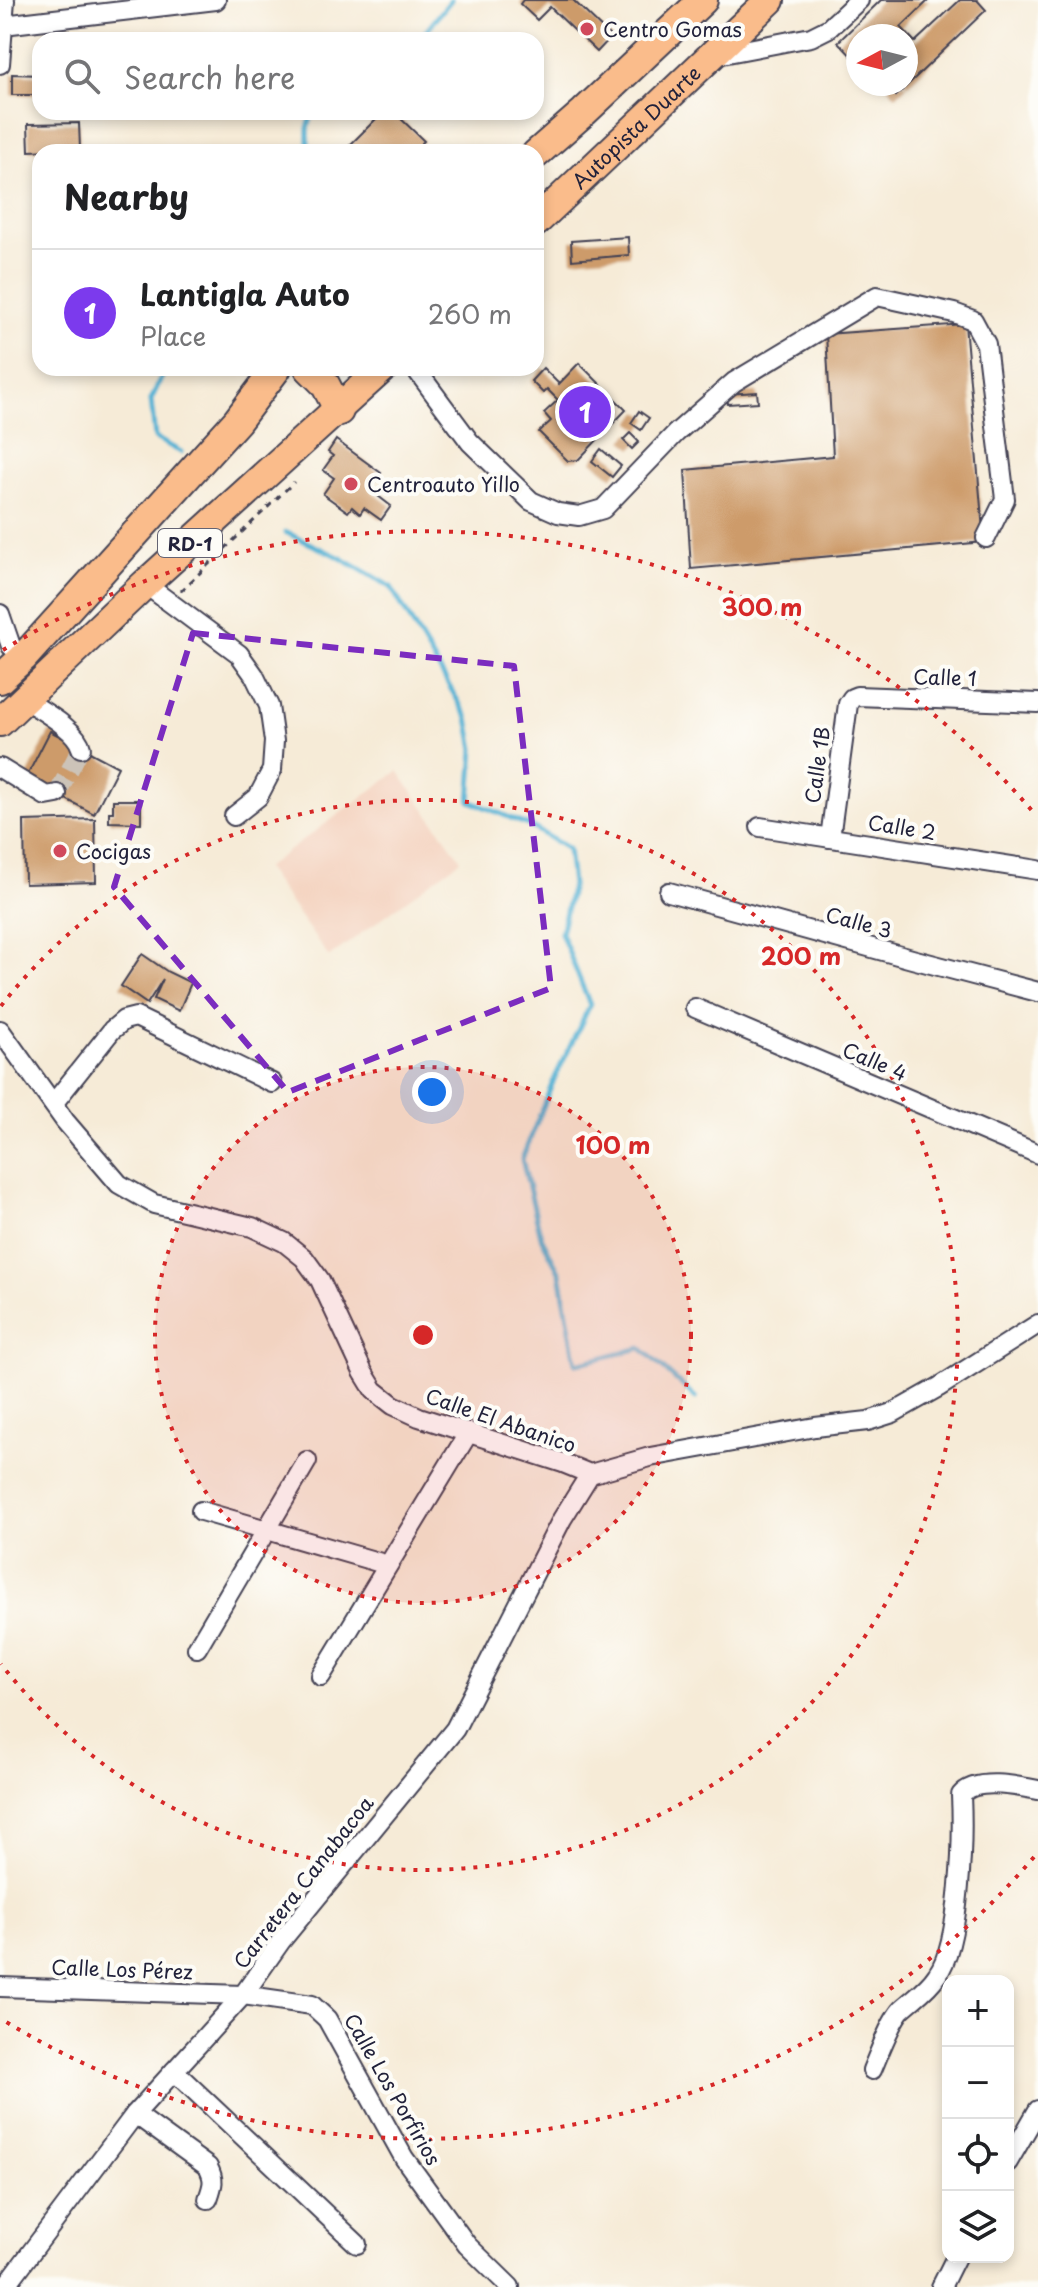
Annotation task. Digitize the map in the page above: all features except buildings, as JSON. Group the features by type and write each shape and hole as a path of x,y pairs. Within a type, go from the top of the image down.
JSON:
{"highway":[{"path":"544,147 703,0"},
{"name":"Autopista Duarte","path":"544,214 770,0"},
{"name":"RD-1","path":"0,679 23,658 237,421 271,376"},
{"path":"317,376 325,384 339,411"},
{"path":"338,376 362,388"},
{"name":"RD-1","path":"0,722 145,584 375,376"}],"street":[{"path":"0,64 5,0"},
{"path":"3,25 216,0"},
{"path":"709,56 811,37 829,28 859,0"},
{"path":"421,376 470,442 531,501 558,513 579,516 603,509 676,433 734,382 877,296 954,313 973,320 986,344 1005,499 986,538"},
{"path":"145,584 239,654 254,675 269,706 274,741 272,770 258,797 234,816"},
{"path":"0,614 11,646 23,658"},
{"name":"Calle 1","path":"852,698 1038,703"},
{"name":"Calle 1B","path":"830,838 848,704 852,698"},
{"path":"24,699 74,734 81,742 81,748"},
{"path":"0,768 46,796 57,794"},
{"name":"Calle 2","path":"760,827 1038,870"},
{"name":"Calle 3","path":"669,892 1038,992"},
{"name":"Calle 4","path":"695,1008 1038,1154"},
{"path":"53,1104 112,1030 124,1020 136,1017 272,1083"},
{"name":"Calle El Abanico","path":"0,1030 53,1104 119,1184 154,1204 252,1227 284,1242 304,1258 320,1280 374,1390 393,1405 419,1417 590,1474 650,1457 815,1427 868,1421 893,1413 1038,1324"},
{"path":"321,1676 469,1432"},
{"path":"197,1648 307,1461"},
{"name":"Carretera Canabacoa","path":"5,2287 135,2114 243,1995 281,1941 455,1729 562,1519 590,1474"},
{"path":"201,1511 388,1565"},
{"path":"872,2070 899,2011 923,1992 939,1973 950,1941 960,1870 961,1795 975,1785 1038,1790"},
{"name":"Calle Los Pérez","path":"0,1987 243,1995"},
{"name":"Calle Los Porfirios","path":"243,1995 312,2005 322,2012 404,2158 467,2245 510,2287"},
{"path":"174,2071 357,2244"},
{"path":"1014,2152 1038,2110"},
{"path":"135,2114 208,2167 214,2183 208,2199"},
{"path":"941,2287 953,2263"}],"highlighted area":[{"path":"193,633 514,666 551,988 288,1092 114,887"}],"shaded area":[{"path":"398,771 461,860 329,957 265,868"}],"waterway":[{"path":"425,32 451,0"},
{"path":"308,144 310,120"},
{"path":"162,376 151,400 155,438 181,452"},
{"path":"285,532 339,557 391,587 468,718 474,749 470,801 532,827 568,849 572,885 561,933 590,1005 553,1082 522,1159 541,1237 560,1273 576,1364 641,1348 696,1398"}],"tunnel":[{"path":"57,794 81,748"}],"place":[{"name":"Centro Gomas","path":"587,29"},
{"name":"Lantigla Auto","path":"585,412"},
{"name":"Centroauto Yillo","path":"351,484"},
{"name":"Cocigas","path":"60,851"}]}
